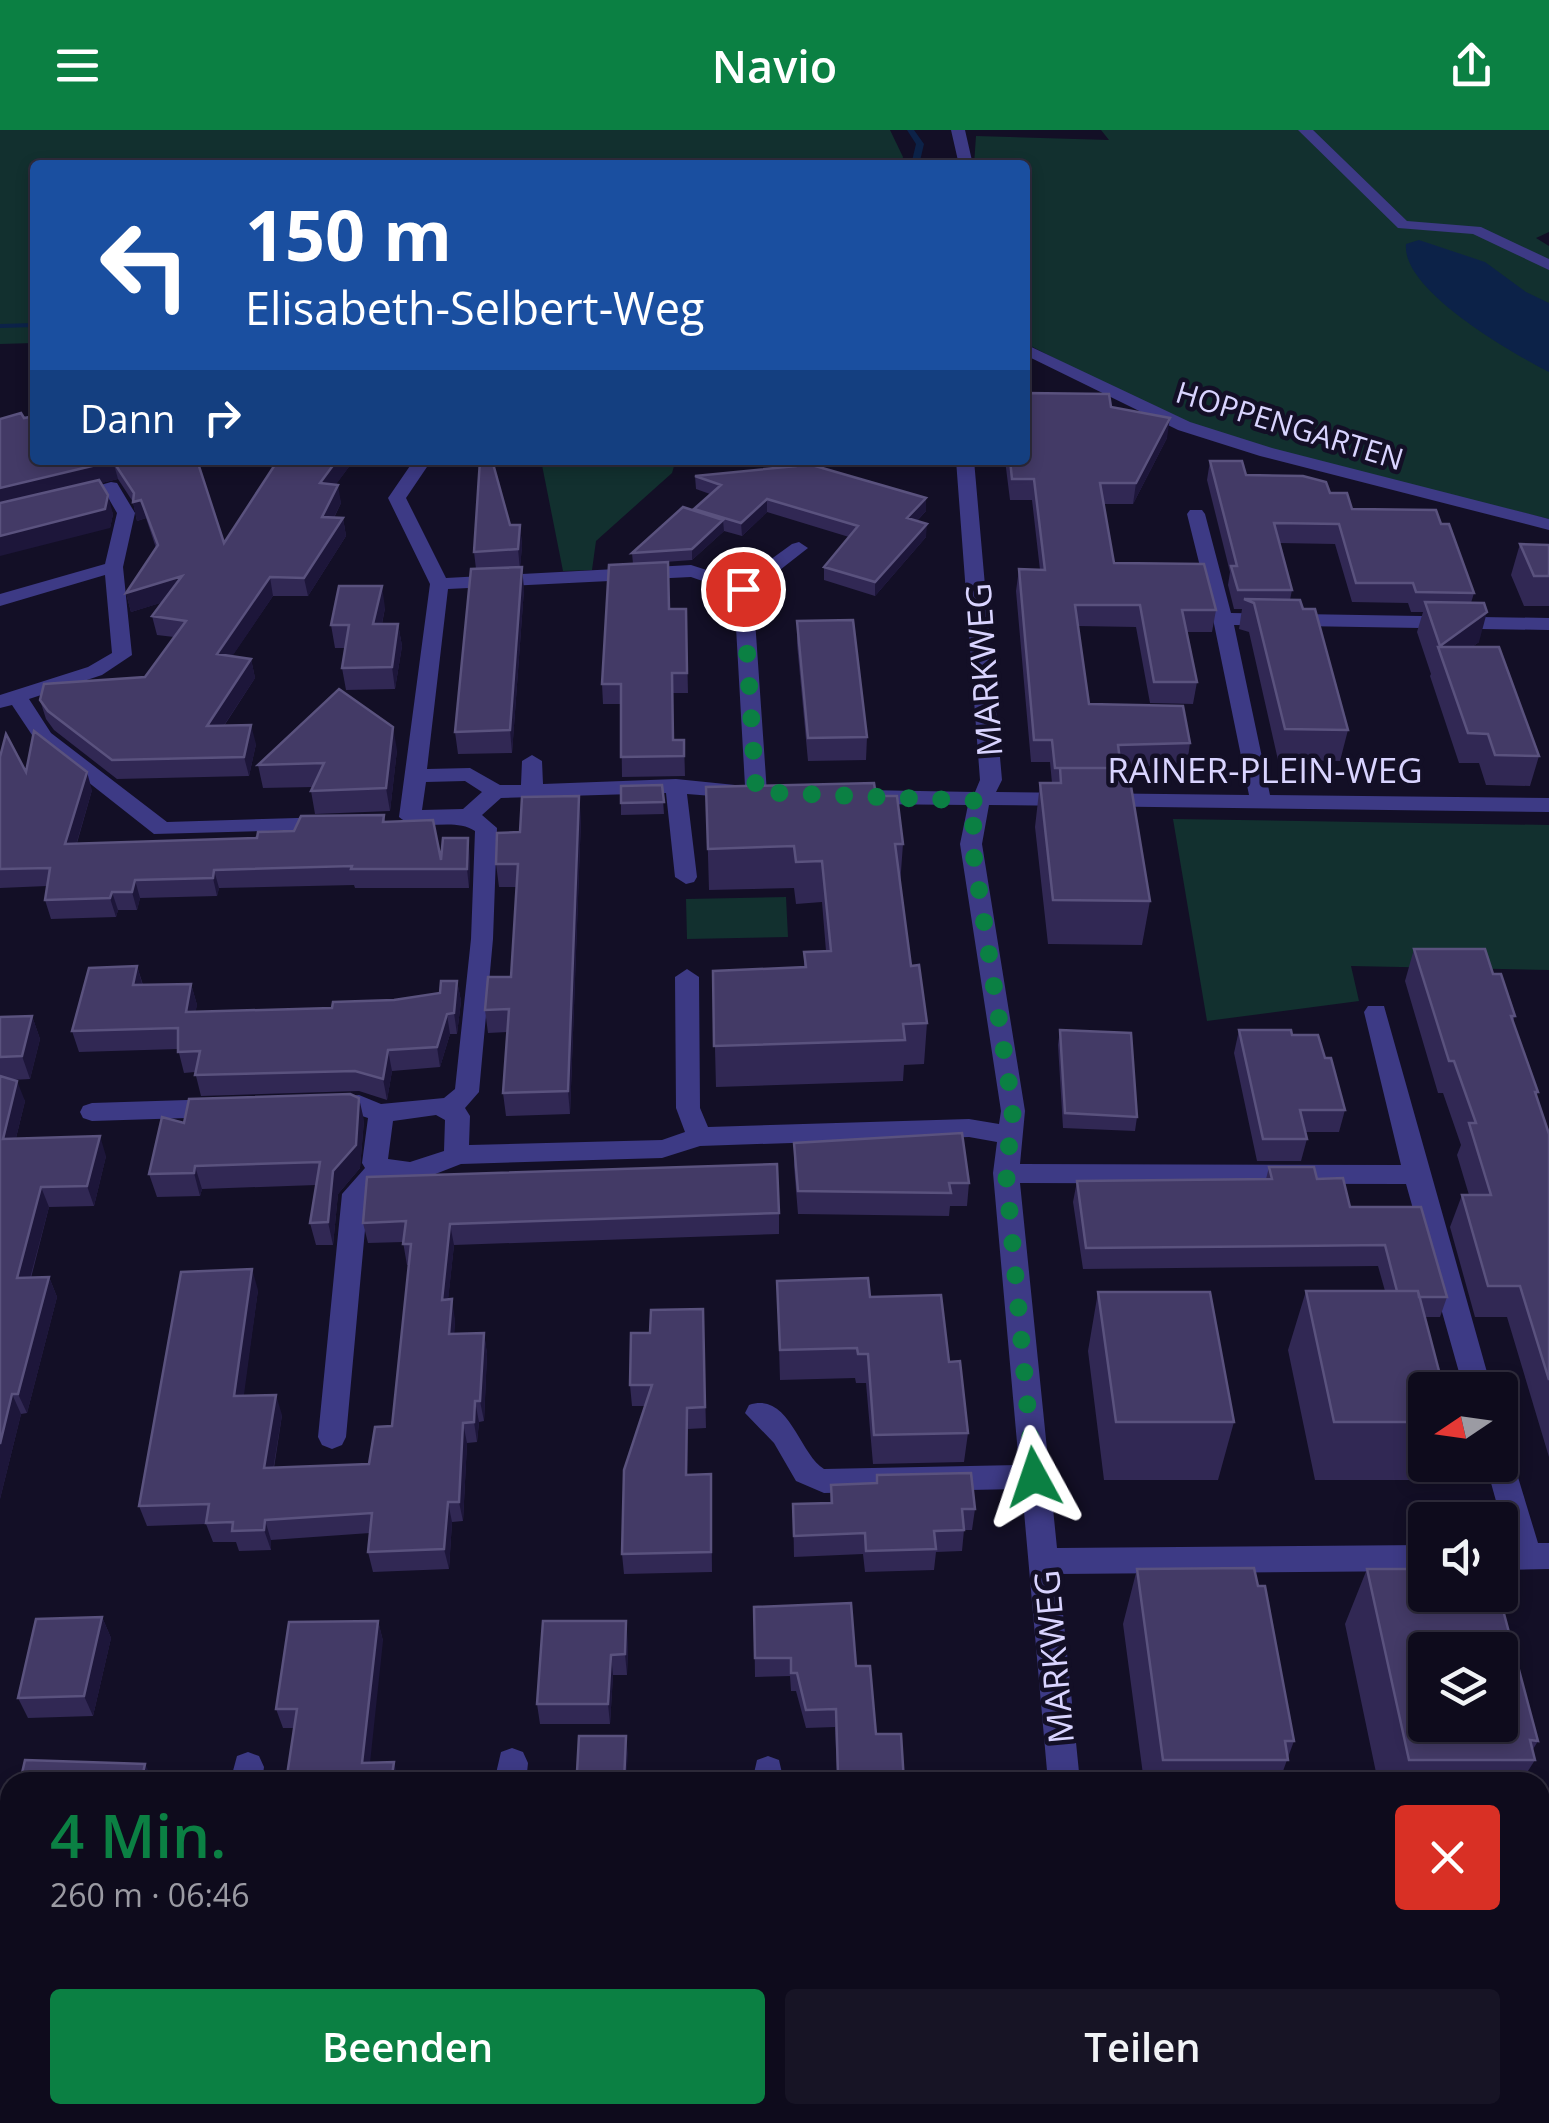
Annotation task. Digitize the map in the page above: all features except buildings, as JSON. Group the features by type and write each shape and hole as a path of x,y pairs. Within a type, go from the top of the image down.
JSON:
{"street":[{"path":"958,130 965,160"},
{"path":"1305,130 1403,225 1476,230 1549,265"},
{"name":"HOPPENGARTEN","path":"1030,352 1118,398 1184,426 1266,452 1549,525"},
{"path":"420,465 397,498 439,584 416,776 402,820 468,816 496,792"},
{"name":"MARKWEG","path":"965,465 992,780 974,814 972,844 1013,1110 1006,1173 1063,1772"},
{"path":"56,500 111,487 126,513 114,567 122,655 95,672 9,699 42,737 162,829 356,823"},
{"path":"1196,514 1223,619 1261,802"},
{"path":"743,589 799,548"},
{"path":"0,600 114,567"},
{"path":"439,584 691,572 717,577 743,589"},
{"path":"416,776 470,774 496,792 676,786 764,793 743,589"},
{"path":"1223,619 1549,624"},
{"path":"532,761 532,791"},
{"path":"676,786 686,877"},
{"name":"RAINER-PLEIN-WEG","path":"845,797 1549,805"},
{"path":"447,1110 467,1092 482,938 486,828 468,816"},
{"path":"686,977 688,1108 699,1137"},
{"path":"1376,1012 1416,1175 1473,1372"},
{"path":"302,1106 359,1104 384,1115"},
{"path":"456,1155 458,1116 440,1106 390,1110 378,1122 375,1163 390,1172 440,1167 456,1155 662,1149 699,1137 969,1128 1009,1134"},
{"path":"92,1112 244,1108"},
{"path":"332,1437 355,1194 382,1167"},
{"path":"1006,1173 1416,1175"},
{"path":"759,1413 786,1437 806,1476 824,1481 1034,1477"},
{"path":"1505,1482 1525,1557"},
{"path":"1044,1561 1408,1558"}],"green space":[{"path":"0,130 890,130 903,157 30,160 30,343 0,344"},
{"path":"1101,130 1549,130 1549,232 1536,238 1549,246 1549,519 1321,465 1231,438 1147,405 1030,346 1030,160 974,160 976,136 1109,140"},
{"path":"542,465 674,465 672,473 596,541 592,570 563,571"},
{"path":"1173,819 1549,825 1549,970 1351,966 1359,1001 1207,1021"},
{"path":"786,897 788,937 687,939 686,899"}],"water":[{"path":"1419,240 1485,262 1526,292 1549,303 1549,372 1486,335 1439,300 1409,262 1406,244"}],"waterway":[{"path":"910,130 920,144 916,160"},
{"path":"0,326 30,325"}],"route":[{"path":"743,589 756,792 980,801 974,814 972,844 1013,1110 1006,1173 1034,1477"}]}
